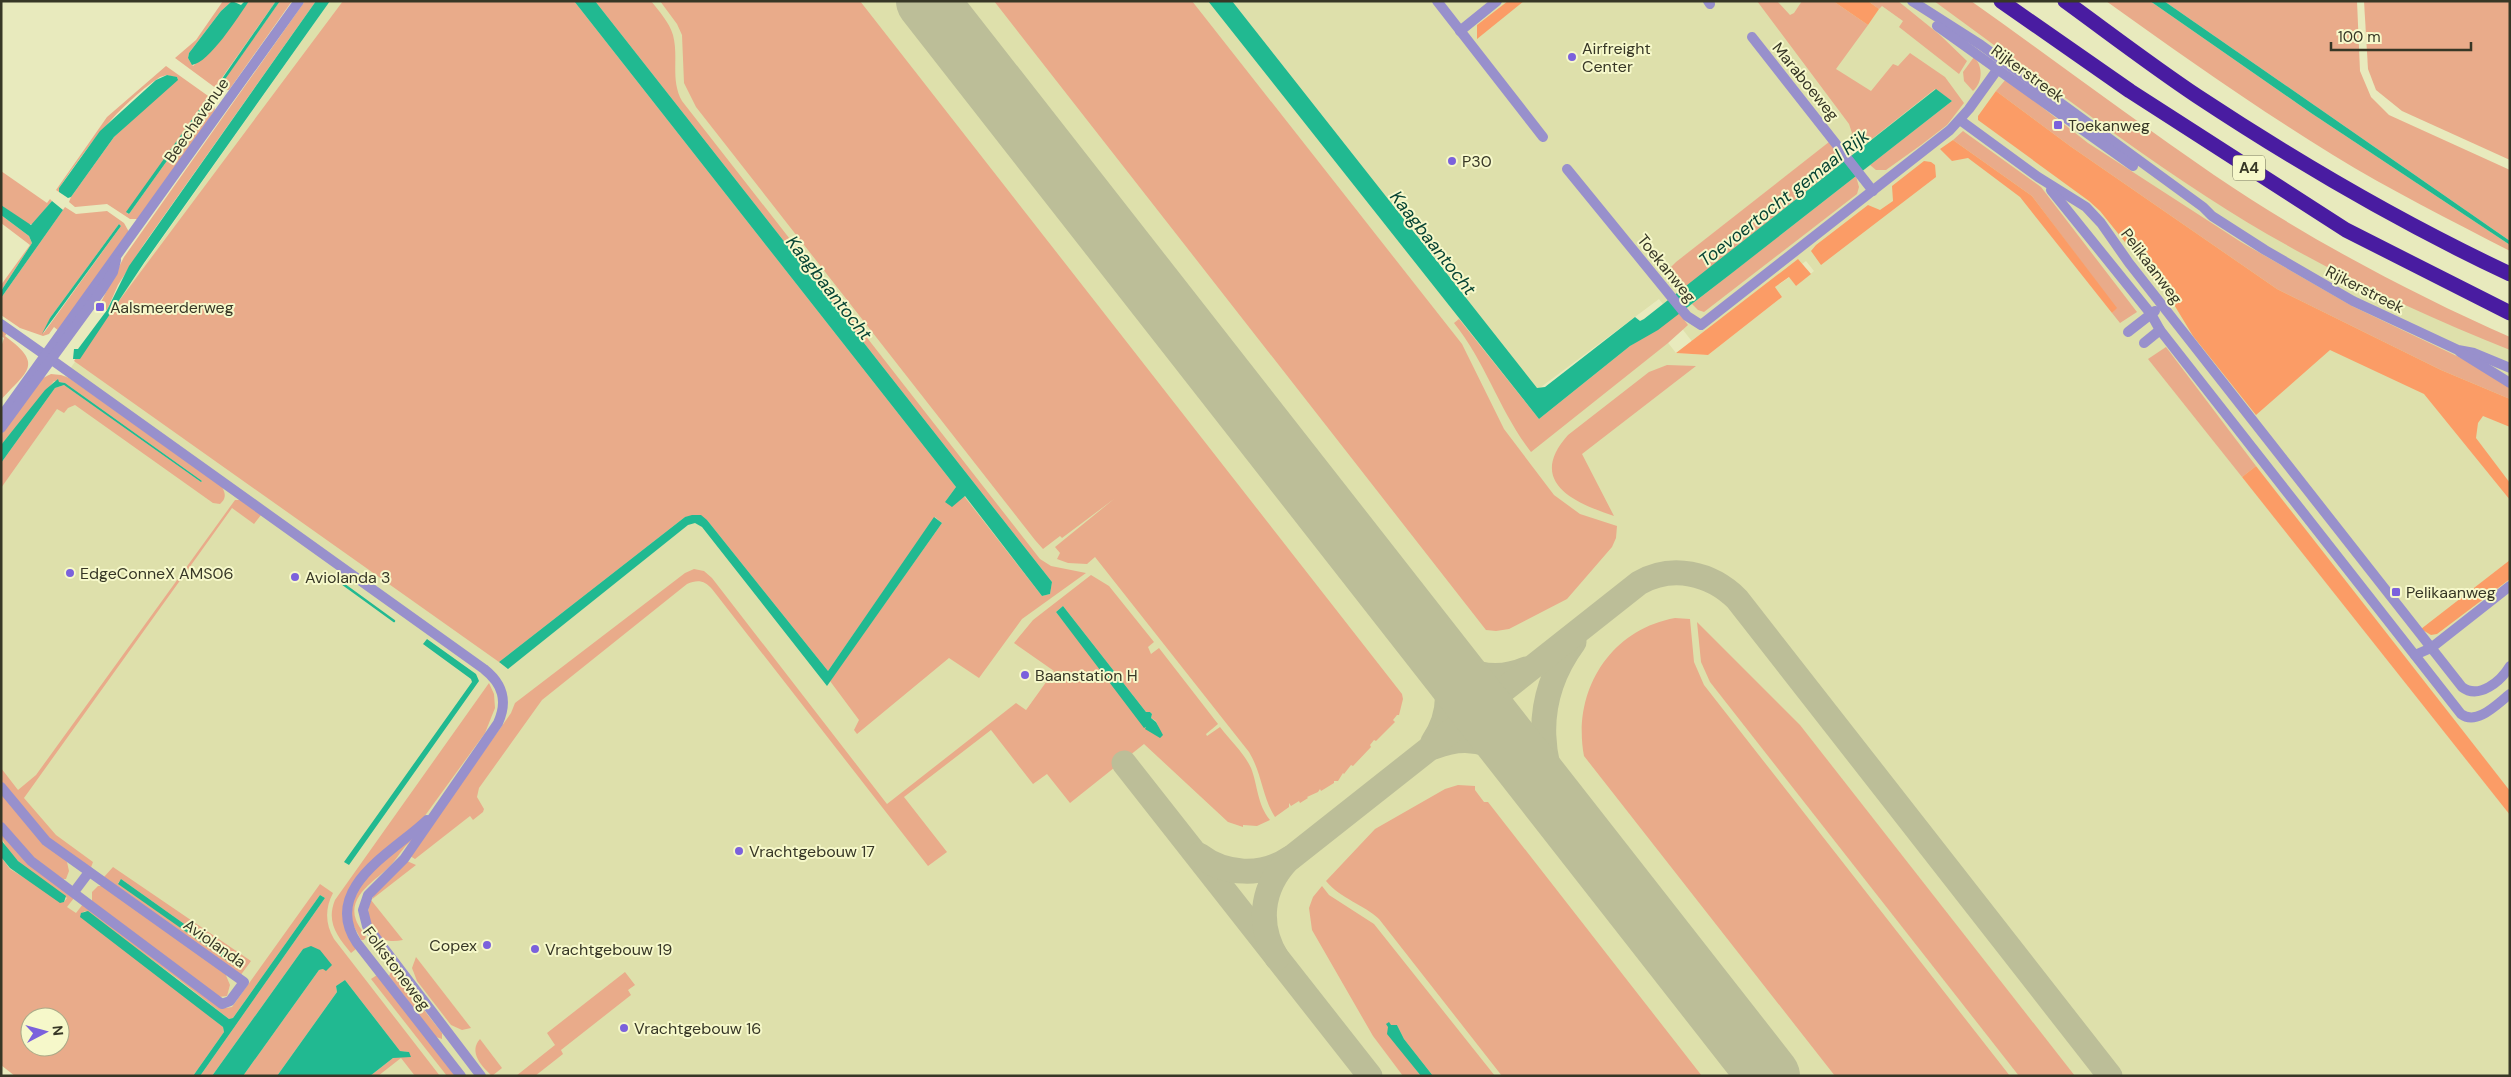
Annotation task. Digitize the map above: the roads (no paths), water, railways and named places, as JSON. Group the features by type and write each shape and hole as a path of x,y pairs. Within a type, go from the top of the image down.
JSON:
{"highway":[{"name":"A4","path":"2001,1 2130,91 2346,230 2510,313"},
{"name":"A4","path":"2065,1 2198,96 2365,200 2453,247 2510,274"}],"street":[{"name":"Beechavenue","path":"1,428 107,268 118,257 299,1"},
{"path":"1437,1 1542,137"},
{"path":"1460,31 1498,1"},
{"name":"Rijkerstreek","path":"1903,1 2000,66"},
{"name":"Rijkerstreek","path":"1912,1 2000,66 2082,132 2200,211 2212,216 2331,289 2458,350 2470,360 2510,383"},
{"name":"Maraboeweg","path":"1752,37 1874,191"},
{"name":"Toekanweg","path":"1567,169 1686,316 1700,325 1874,191 1960,120 2000,66"},
{"name":"Pelikaanweg","path":"1960,120 2038,177 2076,200 2095,216 2162,305 2459,683 2473,692 2487,688 2510,666"},
{"name":"Pelikaanweg","path":"2038,177 2066,206 2151,314 2160,330 2461,714 2467,718 2482,715 2510,694"},
{"path":"2151,314 2162,305"},
{"name":"Pelikaanweg","path":"2128,332 2151,314"},
{"path":"1,324 48,358"},
{"path":"2144,343 2160,330"},
{"name":"Rijkerstreek","path":"2458,350 2474,353 2510,368"},
{"name":"Beechavenue","path":"1,416 48,358"},
{"name":"Folkstoneweg","path":"48,358 484,669 498,683 504,696 504,707 498,723 404,859 368,895 364,904 363,914 374,934 481,1076"},
{"path":"2239,431 2253,420"},
{"path":"2344,565 2357,554"},
{"path":"2415,656 2431,648 2510,586"},
{"name":"Aviolanda","path":"1,787 40,836 244,982 230,1001 222,1004 27,858 1,827"},
{"name":"Folkstoneweg","path":"435,812 379,859 359,882 350,898 347,919 350,931 358,943 461,1076"},
{"path":"74,892 89,872"}],"waterway":[{"path":"343,584 394,621"}],"place":[{"name":"Airfreight Center","path":"1572,57"},
{"name":"Toekanweg","path":"2058,125"},
{"name":"P30","path":"1452,161"},
{"name":"Aalsmeerderweg","path":"100,307"},
{"name":"EdgeConneX AMS06","path":"70,573"},
{"name":"Aviolanda 3","path":"295,577"},
{"name":"Pelikaanweg","path":"2396,592"},
{"name":"Baanstation H","path":"1025,675"},
{"name":"Vrachtgebouw 17","path":"739,851"},
{"name":"Copex","path":"487,945"},
{"name":"Vrachtgebouw 19","path":"535,949"},
{"name":"Vrachtgebouw 16","path":"624,1028"}],"water label":[{"name":"Toevoertocht gemaal Rijk","path":"1784,198"},
{"name":"Kaagbaantocht","path":"1433,243"},
{"name":"Kaagbaantocht","path":"829,288"}]}
